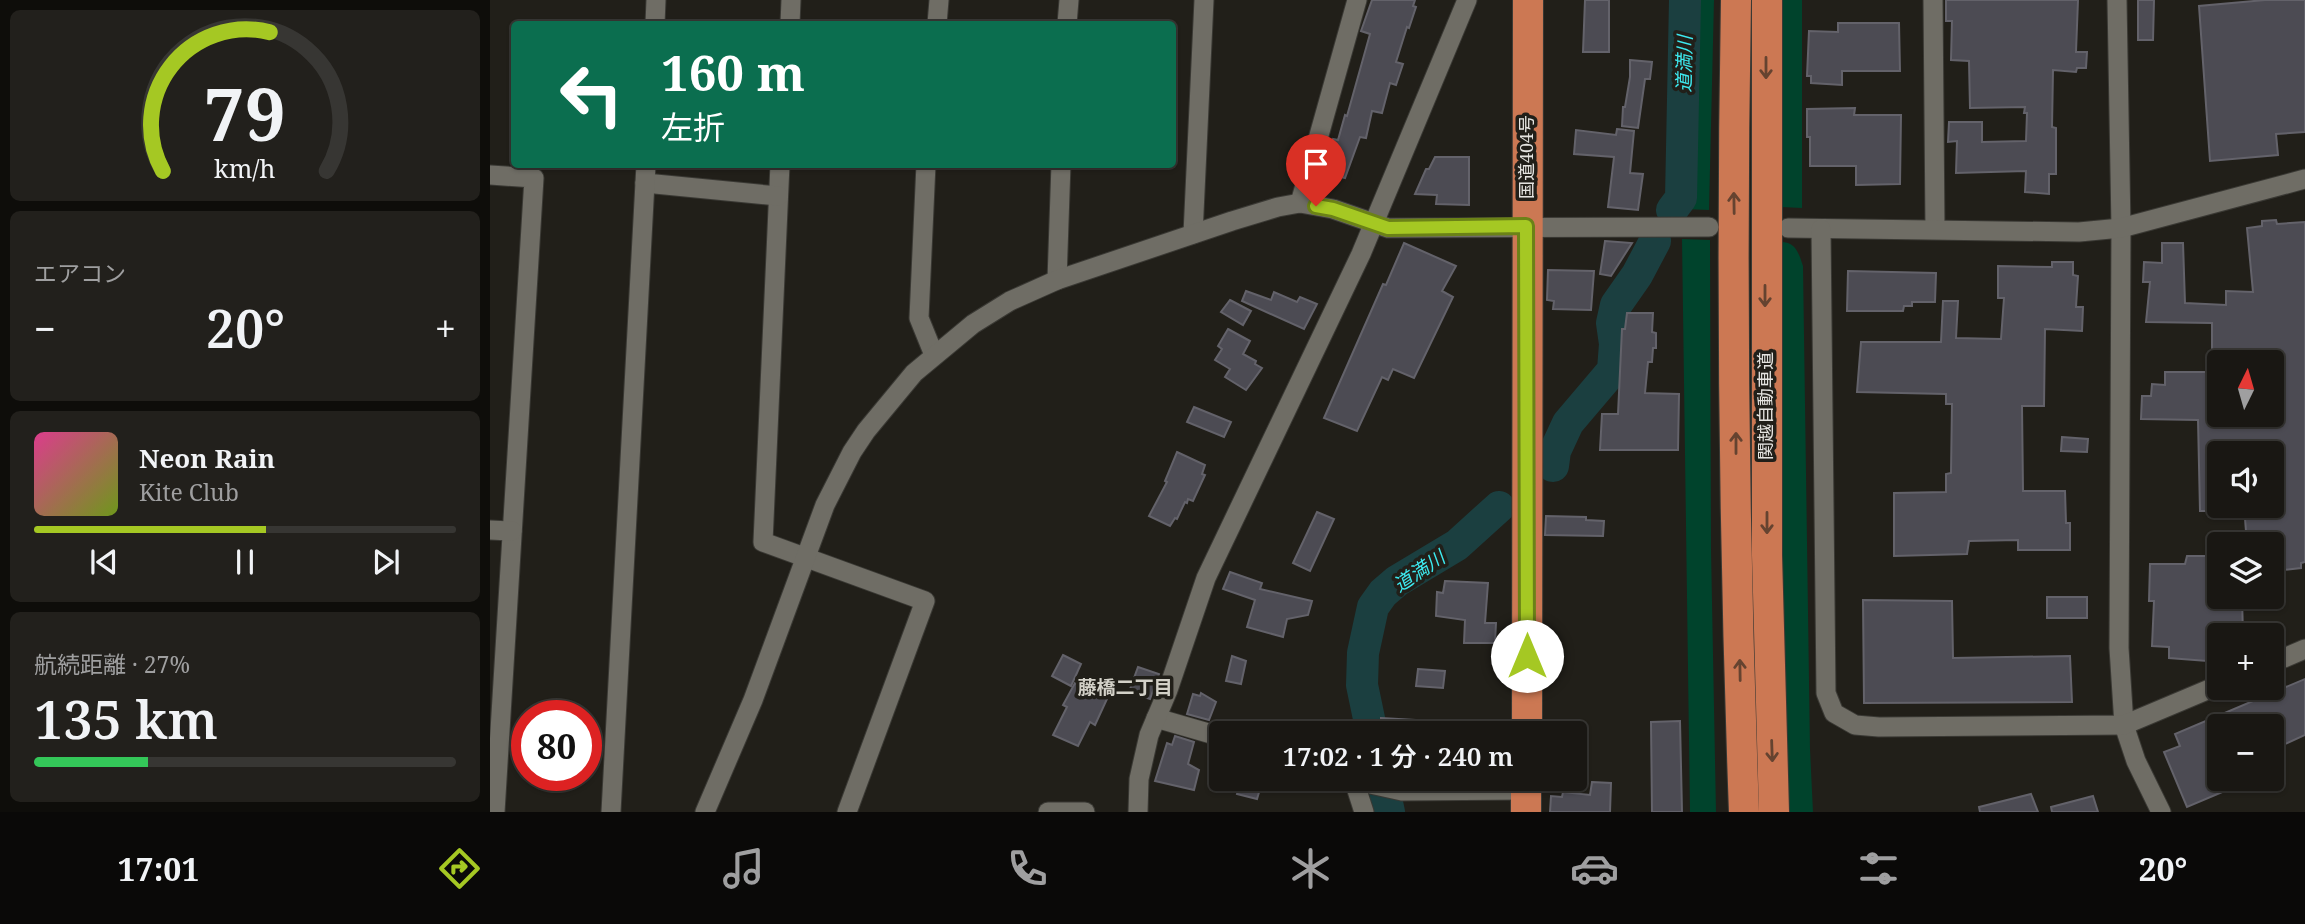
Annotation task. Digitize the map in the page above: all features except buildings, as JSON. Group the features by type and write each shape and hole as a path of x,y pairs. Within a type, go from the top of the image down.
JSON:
{"highway":[{"name":"国道404号","path":"1527,721 1528,0"},
{"name":"関越自動車道","path":"1736,0 1736,497 1744,812"},
{"name":"関越自動車道","path":"1767,0 1767,555 1774,812"}],"street":[{"path":"655,21 656,0"},
{"path":"790,21 791,0"},
{"path":"937,21 939,0"},
{"path":"1067,21 1069,0"},
{"path":"1193,234 1204,0"},
{"path":"1300,203 1357,0"},
{"path":"1138,812 1139,779 1149,735 1206,578 1316,350 1467,0"},
{"path":"1933,0 1935,229"},
{"path":"2117,0 2121,228 2119,648 2124,725 2136,761 2161,812"},
{"path":"780,168 763,542 925,601 847,812"},
{"path":"926,168 919,318 934,355"},
{"path":"1056,280 1061,168"},
{"path":"611,812 646,174 778,196"},
{"path":"490,175 534,178 495,812"},
{"path":"1788,228 2079,232 2121,228 2305,179"},
{"path":"705,812 753,700 825,505 852,452 890,400 934,355 973,324 1010,300 1056,280 1193,234 1278,206 1300,203 1333,209 1388,228 1709,227"},
{"path":"1821,229 1826,693 1834,713 1856,724 1879,727 2124,725 2207,690"},
{"path":"490,530 512,531"},
{"path":"2284,658 2305,649"},
{"path":"1156,718 1209,733"},
{"path":"1355,791 1364,812"},
{"path":"1443,791 1526,793"},
{"path":"1048,812 1085,812"}],"green space":[{"path":"1688,0 1714,0 1709,210 1684,209"},
{"path":"1781,0 1802,0 1802,208 1781,207"},
{"path":"1682,239 1710,240 1711,549 1716,812 1690,812"},
{"path":"1781,242 1793,246 1803,266 1813,812 1788,812 1782,646"}],"waterway":[{"name":"道満川","path":"1672,210 1681,198 1685,0"},
{"name":"道満川","path":"1553,466 1555,451 1568,423 1613,370 1615,344 1612,323 1616,305 1637,275 1655,241"},
{"name":"道満川","path":"1370,721 1362,685 1363,653 1373,607 1383,593 1397,581 1457,545 1499,507"},
{"name":"道満川","path":"1385,791 1389,812"}],"district":[{"name":"藤橋二丁目","path":"1125,687"}],"route":[{"path":"1316,206 1353,215 1388,228 1526,226 1527,656"}]}
